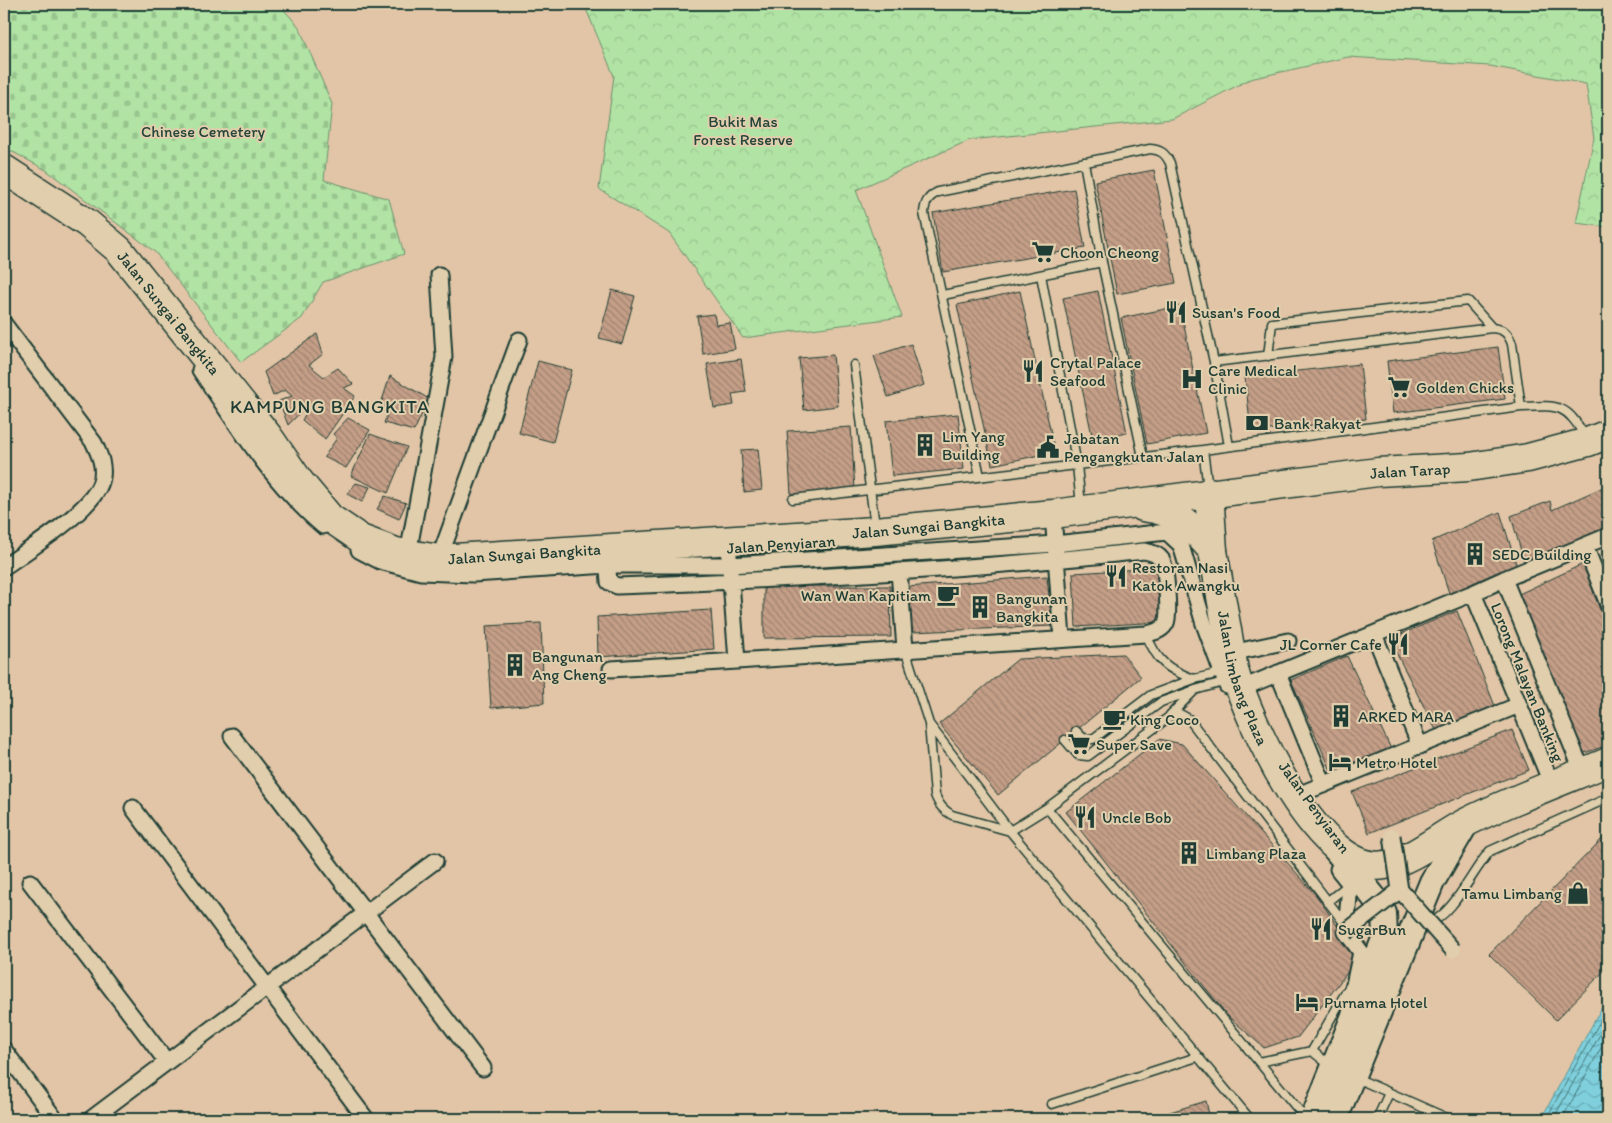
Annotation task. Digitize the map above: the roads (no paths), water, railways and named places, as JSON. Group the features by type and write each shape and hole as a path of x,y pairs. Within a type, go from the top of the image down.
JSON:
{"highway":[{"name":"Jalan Sungai Bangkita","path":"4,169 87,223 119,250 268,436 299,481 330,518 361,539 396,552 439,558 729,553 875,531 1053,514 1209,492"},
{"name":"Jalan Tarap","path":"1209,492 1378,472 1469,467 1528,458 1598,438"},
{"path":"1124,504 1160,509 1180,517 1213,551 1223,519 1253,487"},
{"name":"Jalan Limbang Plaza","path":"1209,492 1213,551 1231,674 1263,740 1294,797 1314,826 1331,843 1363,863 1384,865 1406,858 1468,822 1608,762"}],"main road":[{"path":"1307,1119 1338,1069 1412,927 1432,882 1468,822"},
{"path":"1331,843 1353,881 1374,896 1384,913 1385,937 1338,1069 1334,1119"}],"street":[{"path":"4,180 92,239 120,265 169,326 265,462 300,507 334,536 380,561 420,572 473,574 607,556 609,582 617,586 899,571 1056,560 1144,551 1154,553 1162,559 1165,569 1168,615 1166,623 1160,630 1146,634 611,669"},
{"path":"408,554 444,357 439,275"},
{"path":"4,324 94,443 102,459 102,477 97,494 85,508 4,567"},
{"path":"439,558 519,340"},
{"path":"1053,514 1062,638"},
{"name":"Jalan Penyiaran","path":"729,553 1055,544 1167,532 1181,545 1204,624 1231,674 1246,731 1266,769 1353,881"},
{"path":"1504,579 1608,536"},
{"path":"1585,546 1608,604"},
{"path":"729,553 737,661"},
{"path":"702,554 704,582"},
{"path":"899,571 905,650"},
{"name":"Lorong Malayan Banking","path":"1552,785 1473,593 1504,579 1583,772"},
{"path":"1231,674 1278,673 1473,593"},
{"path":"1374,634 1420,746"},
{"path":"1231,674 1288,641"},
{"path":"1278,673 1324,785"},
{"path":"1294,797 1519,705"},
{"path":"232,736 483,1068"},
{"path":"133,808 366,1119"},
{"path":"1392,836 1400,890 1453,950"},
{"path":"91,1119 435,861"},
{"path":"1338,1069 1361,952 1346,929 1353,881"},
{"path":"30,882 167,1062"},
{"path":"1346,929 1400,890"},
{"path":"4,1050 55,1119"}],"lane":[{"path":"980,476 943,295 924,213 924,204 929,196 938,192 1150,149 1159,150 1166,155 1170,163 1214,362 1230,446"},
{"path":"1084,162 1102,262 1143,457"},
{"path":"943,295 1102,262"},
{"path":"1041,274 1077,465 1081,510"},
{"path":"1268,356 1272,323 1468,300 1492,328"},
{"path":"1214,362 1492,328 1502,329 1509,335 1512,344 1521,407"},
{"path":"854,365 875,531"},
{"path":"793,499 1203,450 1521,407 1550,406 1563,410 1598,438"},
{"path":"1203,450 1209,492"},
{"path":"1146,634 1154,654 1165,665 1176,673 1194,679"},
{"path":"905,650 929,724 938,804 952,815 1010,831 1047,808 1169,717 1195,690"},
{"path":"1076,731 1083,738 1093,739 1151,695 1194,679 1231,674"},
{"path":"1065,740 1078,755 1088,756 1161,702 1231,674"},
{"path":"1169,717 1180,714 1189,719 1346,929"},
{"path":"929,724 1010,831 1250,1119"},
{"path":"1412,927 1440,919 1490,851 1608,798"},
{"path":"1047,808 1307,1119"},
{"path":"1327,902 1353,881"},
{"path":"1312,1051 1356,974"},
{"path":"1259,1062 1312,1051 1338,1069 1448,1119"},
{"path":"1052,1104 1197,1057"},
{"path":"1377,1119 1389,1093"}],"water":[{"path":"1608,996 1608,1119 1541,1119"}],"place":[{"name":"Choon Cheong","path":"1043,252"},
{"name":"Susan's Food","path":"1176,312"},
{"name":"Crytal Palace Seafood","path":"1033,371"},
{"name":"Care Medical Clinic","path":"1192,379"},
{"name":"Golden Chicks","path":"1399,387"},
{"name":"Bank Rakyat","path":"1257,423"},
{"name":"Lim Yang Building","path":"925,445"},
{"name":"Jabatan Pengangkutan Jalan","path":"1048,447"},
{"name":"SEDC Building","path":"1475,554"},
{"name":"Restoran Nasi Katok Awangku","path":"1116,576"},
{"name":"Wan Wan Kapitiam","path":"948,595"},
{"name":"Bangunan Bangkita","path":"980,607"},
{"name":"JL Corner Cafe","path":"1398,644"},
{"name":"Bangunan Ang Cheng","path":"515,665"},
{"name":"ARKED MARA","path":"1341,716"},
{"name":"King Coco","path":"1114,719"},
{"name":"Super Save","path":"1079,744"},
{"name":"Metro Hotel","path":"1340,762"},
{"name":"Uncle Bob","path":"1085,817"},
{"name":"Limbang Plaza","path":"1189,853"},
{"name":"Tamu Limbang","path":"1578,893"},
{"name":"SugarBun","path":"1321,929"},
{"name":"Purnama Hotel","path":"1307,1002"}],"district":[{"name":"KAMPUNG BANGKITA","path":"330,406"}],"park label":[{"name":"Bukit Mas Forest Reserve","path":"743,130"},
{"name":"Chinese Cemetery","path":"203,131"}]}
